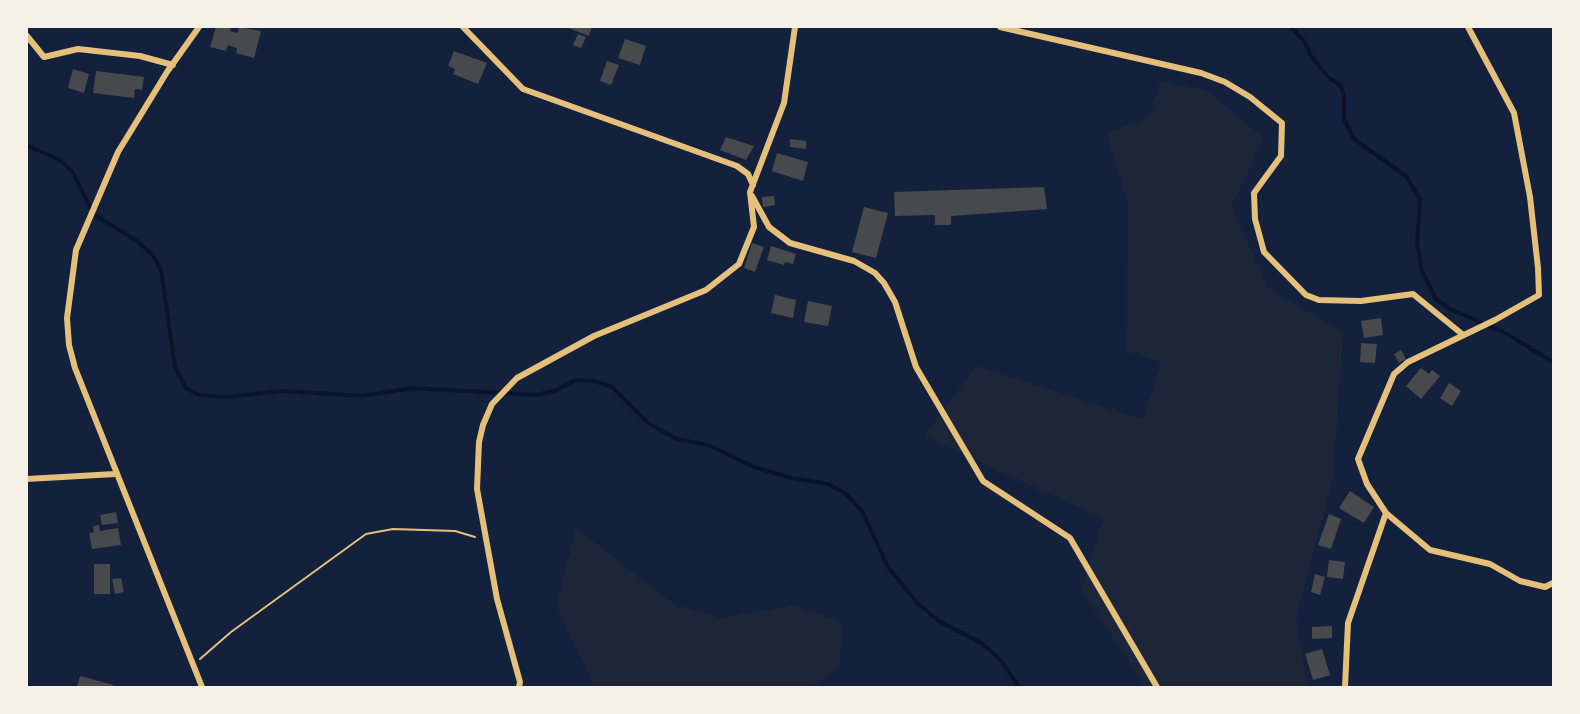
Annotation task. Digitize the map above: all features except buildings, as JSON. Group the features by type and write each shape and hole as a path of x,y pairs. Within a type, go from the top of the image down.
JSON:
{"street":[{"path":"199,27 118,152 76,250 66,318 69,345 115,474 202,687"},
{"path":"463,27 523,89 549,101 737,166 748,174 751,189 754,227 738,264 706,290 594,336 517,378 492,404 479,442 477,489 497,599 520,682 519,687"},
{"path":"795,27 784,103 751,189 769,227 790,243 854,261 875,273 884,283 895,302 916,367 983,481 1070,538 1157,687"},
{"path":"1000,27 1201,73 1225,81 1250,97 1282,123 1281,156 1254,193 1255,219 1264,252 1306,295 1319,300 1360,301 1413,294 1462,334"},
{"path":"1468,27 1514,113 1530,197 1539,295 1496,320 1462,334 1408,362 1394,374 1358,459 1367,484 1386,513 1430,550 1490,564 1520,581 1545,587 1553,583"},
{"path":"27,36 44,57 78,48 140,56 173,65"},
{"path":"27,479 115,474"},
{"path":"1345,687 1348,624 1386,513"}],"path":[{"path":"194,665 231,632 366,534 393,529 444,531 485,539"}],"shaded area":[{"path":"1160,82 1206,90 1264,138 1231,207 1270,290 1343,332 1333,479 1296,618 1308,687 1146,687 1081,590 1103,519 924,436 976,366 1142,419 1161,362 1127,351 1128,204 1106,133 1149,117"},
{"path":"576,528 675,605 720,618 796,605 843,623 839,668 809,687 594,687 556,605"}],"waterway":[{"path":"1291,27 1304,41 1311,56 1328,77 1341,86 1344,96 1344,119 1354,139 1407,177 1420,200 1417,243 1422,271 1436,299 1450,309 1507,334 1553,362"},
{"path":"27,145 61,161 73,172 93,214 137,241 153,255 161,270 175,367 186,388 199,395 225,397 283,391 361,396 412,388 536,395 557,390 575,380 594,381 612,387 648,423 677,439 708,445 754,467 791,478 828,484 846,494 862,511 888,567 918,604 939,621 981,643 1000,659 1019,687"}]}
